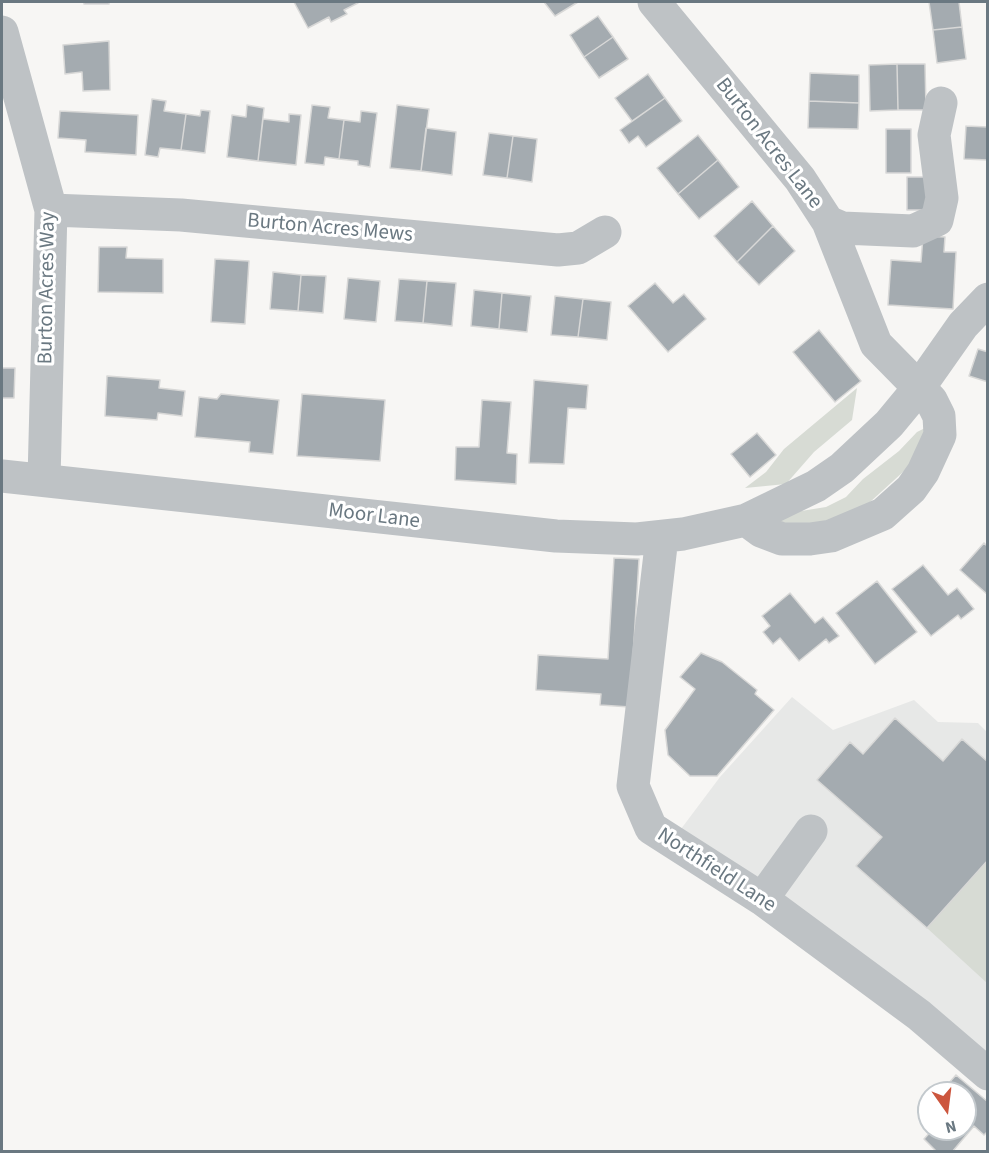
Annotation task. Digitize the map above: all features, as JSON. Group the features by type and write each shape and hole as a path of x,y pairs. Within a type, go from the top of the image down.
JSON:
{"street":[{"name":"Burton Acres Lane","path":"654,2 800,179 828,222 876,344 918,388"},
{"name":"Burton Acres Way","path":"2,32 51,210 44,479"},
{"path":"828,222 842,228 913,231 937,220 942,198 934,135 941,103"},
{"name":"Burton Acres Mews","path":"51,210 181,215 558,250 578,248 605,232"},
{"name":"Moor Lane","path":"2,476 556,536 600,539 662,537 746,520 816,486 842,468 867,447 918,388 963,325 987,299"},
{"path":"746,520 761,531 782,539 810,539 831,536 883,514 911,489 923,472 940,435 939,416 931,400 918,388"},
{"name":"Northfield Lane","path":"662,537 633,786 651,828 762,899 919,1015 987,1074"},
{"path":"762,899 811,831"}],"shaded area":[{"path":"857,388 852,420 814,452 786,484 745,488 766,472 784,449"},
{"path":"929,426 914,462 847,523 767,526 795,512 826,507 846,497 863,479 899,451 917,432"},
{"path":"792,697 833,730 914,700 938,722 978,723 988,733 987,1061 681,829 720,777"},
{"path":"987,860 987,983 927,928"}],"building":[{"path":"84,2 109,2 109,4 84,4"},
{"path":"294,2 358,3 344,10 347,14 331,22 329,17 308,28"},
{"path":"544,2 578,2 555,16"},
{"path":"929,2 959,2 962,27 933,30"},
{"path":"598,16 613,37 584,57 570,35"},
{"path":"962,27 966,59 937,63 933,30"},
{"path":"613,37 628,59 599,78 584,57"},
{"path":"109,41 110,90 83,91 82,72 65,74 63,45"},
{"path":"897,64 898,110 870,111 869,65"},
{"path":"897,64 925,64 926,110 898,110"},
{"path":"810,73 859,75 859,103 809,101"},
{"path":"648,74 665,98 632,121 615,98"},
{"path":"665,98 682,121 646,147 638,136 629,143 620,130"},
{"path":"152,99 166,101 164,111 186,114 181,150 160,148 158,157 145,155"},
{"path":"809,101 859,103 858,129 808,128"},
{"path":"247,105 264,108 258,161 227,157 232,115 246,117"},
{"path":"312,105 330,107 328,118 344,120 339,159 325,157 324,165 305,163"},
{"path":"397,105 429,109 421,171 390,168"},
{"path":"201,110 210,111 205,153 181,150 186,114 200,116"},
{"path":"60,111 138,115 136,155 85,152 86,140 58,138"},
{"path":"361,111 377,113 370,167 358,165 358,161 339,159 344,120 360,122"},
{"path":"289,114 301,115 296,165 258,161 263,119 289,122"},
{"path":"966,126 988,127 988,160 964,159"},
{"path":"426,128 456,132 452,175 421,171"},
{"path":"886,129 911,129 911,173 886,173"},
{"path":"489,133 513,136 507,178 483,175"},
{"path":"698,135 718,160 678,194 657,168"},
{"path":"513,136 537,139 532,182 507,178"},
{"path":"718,160 739,187 699,219 678,194"},
{"path":"907,177 935,177 934,210 907,210"},
{"path":"752,201 773,226 737,262 714,236"},
{"path":"773,226 795,251 759,285 737,262"},
{"path":"923,236 945,237 944,252 956,252 953,309 888,305 891,260 921,262"},
{"path":"99,247 127,247 126,258 163,259 163,293 98,292"},
{"path":"215,259 249,261 245,324 211,322"},
{"path":"273,272 301,275 298,311 270,309"},
{"path":"301,275 326,276 323,313 298,311"},
{"path":"348,278 380,281 376,322 344,319"},
{"path":"399,279 427,281 423,323 395,321"},
{"path":"427,281 456,283 452,326 423,323"},
{"path":"655,283 673,303 684,294 706,319 668,352 628,306"},
{"path":"474,290 502,293 499,329 471,326"},
{"path":"502,293 531,296 527,332 499,329"},
{"path":"555,296 583,299 578,337 551,335"},
{"path":"583,299 611,302 607,340 578,337"},
{"path":"819,330 861,381 835,402 793,352"},
{"path":"978,349 988,352 988,382 969,376"},
{"path":"2,368 15,368 14,398 2,398"},
{"path":"107,376 160,380 159,388 185,391 182,416 158,413 157,420 105,416"},
{"path":"534,380 588,385 586,409 568,408 564,464 529,463"},
{"path":"221,394 279,400 273,454 249,452 250,442 195,437 199,397 217,399"},
{"path":"302,394 385,400 380,461 297,456"},
{"path":"482,400 511,402 507,453 517,454 516,484 455,480 456,447 479,447"},
{"path":"757,433 776,455 750,477 731,454"},
{"path":"984,543 988,547 988,595 960,570"},
{"path":"614,558 639,559 630,707 600,705 601,694 536,690 538,655 608,659"},
{"path":"923,565 948,595 957,588 974,609 961,619 958,615 931,636 892,589"},
{"path":"877,581 917,632 875,664 836,613"},
{"path":"790,593 815,623 823,617 839,636 829,643 826,639 799,661 780,638 773,644 763,632 770,626 762,616"},
{"path":"701,653 722,662 757,690 755,694 774,710 717,776 690,776 668,755 665,730 695,689 680,677"},
{"path":"895,718 943,761 962,739 988,762 988,860 927,928 856,866 882,837 817,780 850,742 863,754"},
{"path":"956,1075 963,1081 951,1081"},
{"path":"977,1093 988,1102 988,1131 984,1135 977,1129"},
{"path":"926,1141 961,1141 952,1152 937,1152"}]}
